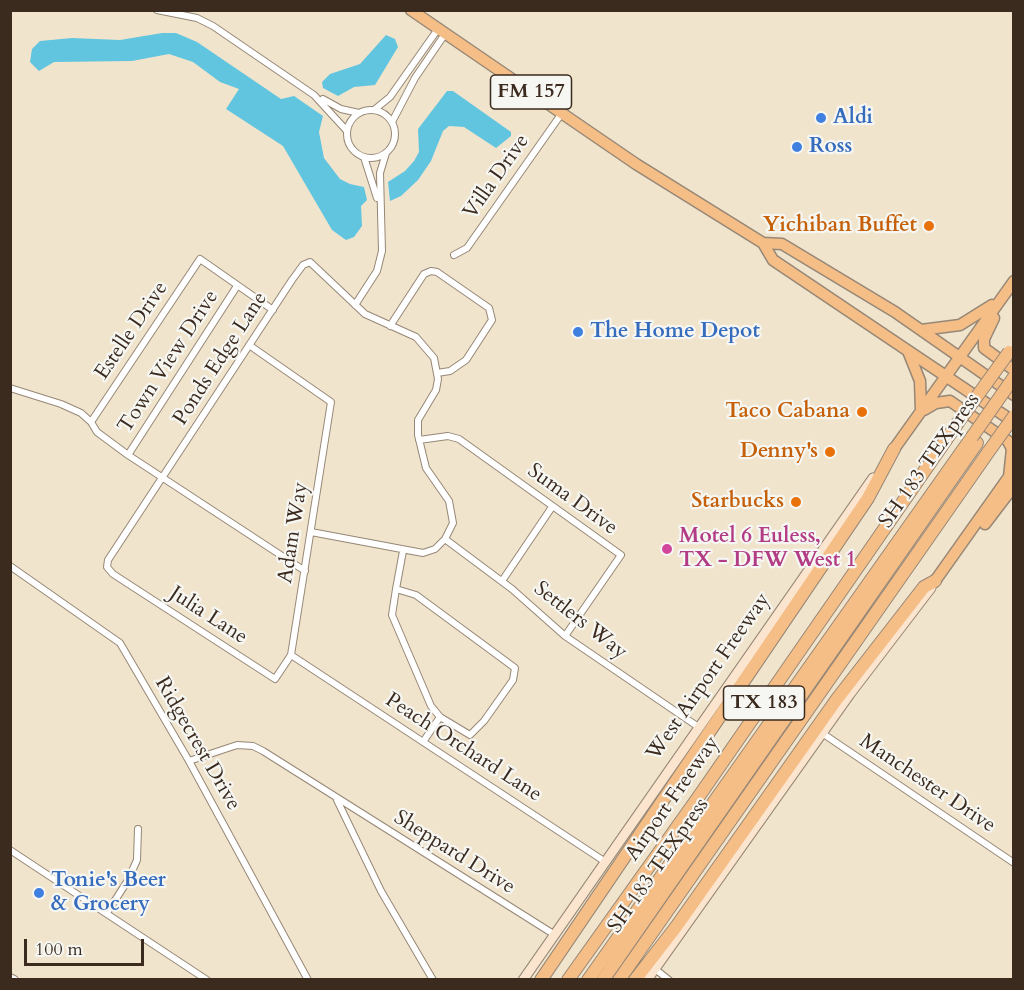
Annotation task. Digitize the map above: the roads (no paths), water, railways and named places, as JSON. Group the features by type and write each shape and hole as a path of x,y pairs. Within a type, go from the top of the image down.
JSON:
{"highway":[{"name":"Airport Freeway","path":"568,980 697,800 1011,348"},
{"name":"SH 183 TEXpress","path":"603,980 974,440 1014,377"},
{"name":"SH 183 TEXpress","path":"588,980 1010,391"},
{"name":"TX 183","path":"619,980 1014,416"},
{"path":"541,980 868,498 894,449"},
{"path":"635,980 676,927 837,699 924,587 935,581"}],"main road":[{"name":"FM 157","path":"411,10 636,164 763,243 773,260 1014,422"},
{"name":"FM 157","path":"763,243 782,244 921,330 1010,391"},
{"name":"West Airport Freeway","path":"523,980 697,726 1014,281"},
{"path":"1004,293 1000,310 988,326 984,348 1014,370"},
{"path":"921,330 960,325 997,302"},
{"path":"906,348 920,381 923,398 921,411"},
{"path":"647,980 822,733 1012,477 1012,448 1008,441 950,401 936,403 921,411"}],"street":[{"path":"157,10 197,18 213,26 314,95 341,109 359,113 374,110 390,97 442,32"},
{"path":"392,122 442,32"},
{"path":"314,95 347,131"},
{"path":"311,532 423,553 435,549 445,539 453,522 453,512 443,491 426,468 419,440 418,420 436,390 437,373 434,358 424,343 371,318 355,305 377,271 382,251 380,173 395,135 392,122 387,116 374,110"},
{"path":"359,113 349,124 347,131 349,144 364,158 379,204"},
{"name":"Villa Drive","path":"454,255 467,248 562,113"},
{"path":"364,158 379,157 386,153"},
{"name":"Estelle Drive","path":"91,422 200,259 237,286"},
{"name":"Ponds Edge Lane","path":"108,560 303,265 310,262 355,305"},
{"path":"390,326 424,274 431,271 437,272 492,312 492,320 461,365 437,373"},
{"path":"237,286 273,310"},
{"name":"Town View Drive","path":"128,455 237,286"},
{"name":"Adam Way","path":"249,345 331,402 291,655"},
{"path":"10,388 62,404 91,422 97,432 128,455 305,570"},
{"name":"Suma Drive","path":"419,440 448,436 459,439 621,555 565,636"},
{"path":"502,581 552,507"},
{"name":"Settlers Way","path":"445,539 502,581 565,636 697,726"},
{"path":"396,589 416,595 515,668 513,680 484,721 470,735 440,717 431,706 392,615 396,589 403,550"},
{"name":"Julia Lane","path":"108,560 106,567 113,574 275,679 291,655"},
{"name":"Ridgecrest Drive","path":"10,566 120,643 189,761 309,980"},
{"name":"Peach Orchard Lane","path":"291,655 604,861"},
{"path":"423,742 440,717"},
{"name":"Manchester Drive","path":"822,733 1014,863"},
{"name":"Sheppard Drive","path":"189,761 231,746 253,746 286,764 337,799 555,935"},
{"path":"337,799 381,891 433,980"},
{"path":"107,913 128,880 137,860 138,829"},
{"path":"10,850 207,980"},
{"path":"655,969 669,980"}],"water":[{"path":"176,33 197,42 281,99 294,96 323,116 319,132 324,158 340,179 364,187 367,200 361,206 362,226 354,237 346,240 332,230 283,146 226,109 239,89 220,82 193,62 169,54 132,61 54,62 39,71 30,62 32,49 40,41 72,38 120,40"},
{"path":"386,35 395,39 398,47 375,85 354,87 338,96 323,88 322,82 330,74 360,64"},
{"path":"447,91 453,91 511,132 511,136 496,148 464,127 449,126 443,131 431,161 418,180 401,196 390,201 388,182 405,171 414,161 419,152 418,129"}],"place":[{"name":"Aldi","path":"821,118"},
{"name":"Ross","path":"797,147"},
{"name":"Yichiban Buffet","path":"929,226"},
{"name":"The Home Depot","path":"578,332"},
{"name":"Taco Cabana","path":"862,412"},
{"name":"Denny's","path":"830,452"},
{"name":"Starbucks","path":"796,502"},
{"name":"Motel 6 Euless, TX - DFW West 1","path":"667,549"},
{"name":"Tonie's Beer & Grocery","path":"39,893"}]}
